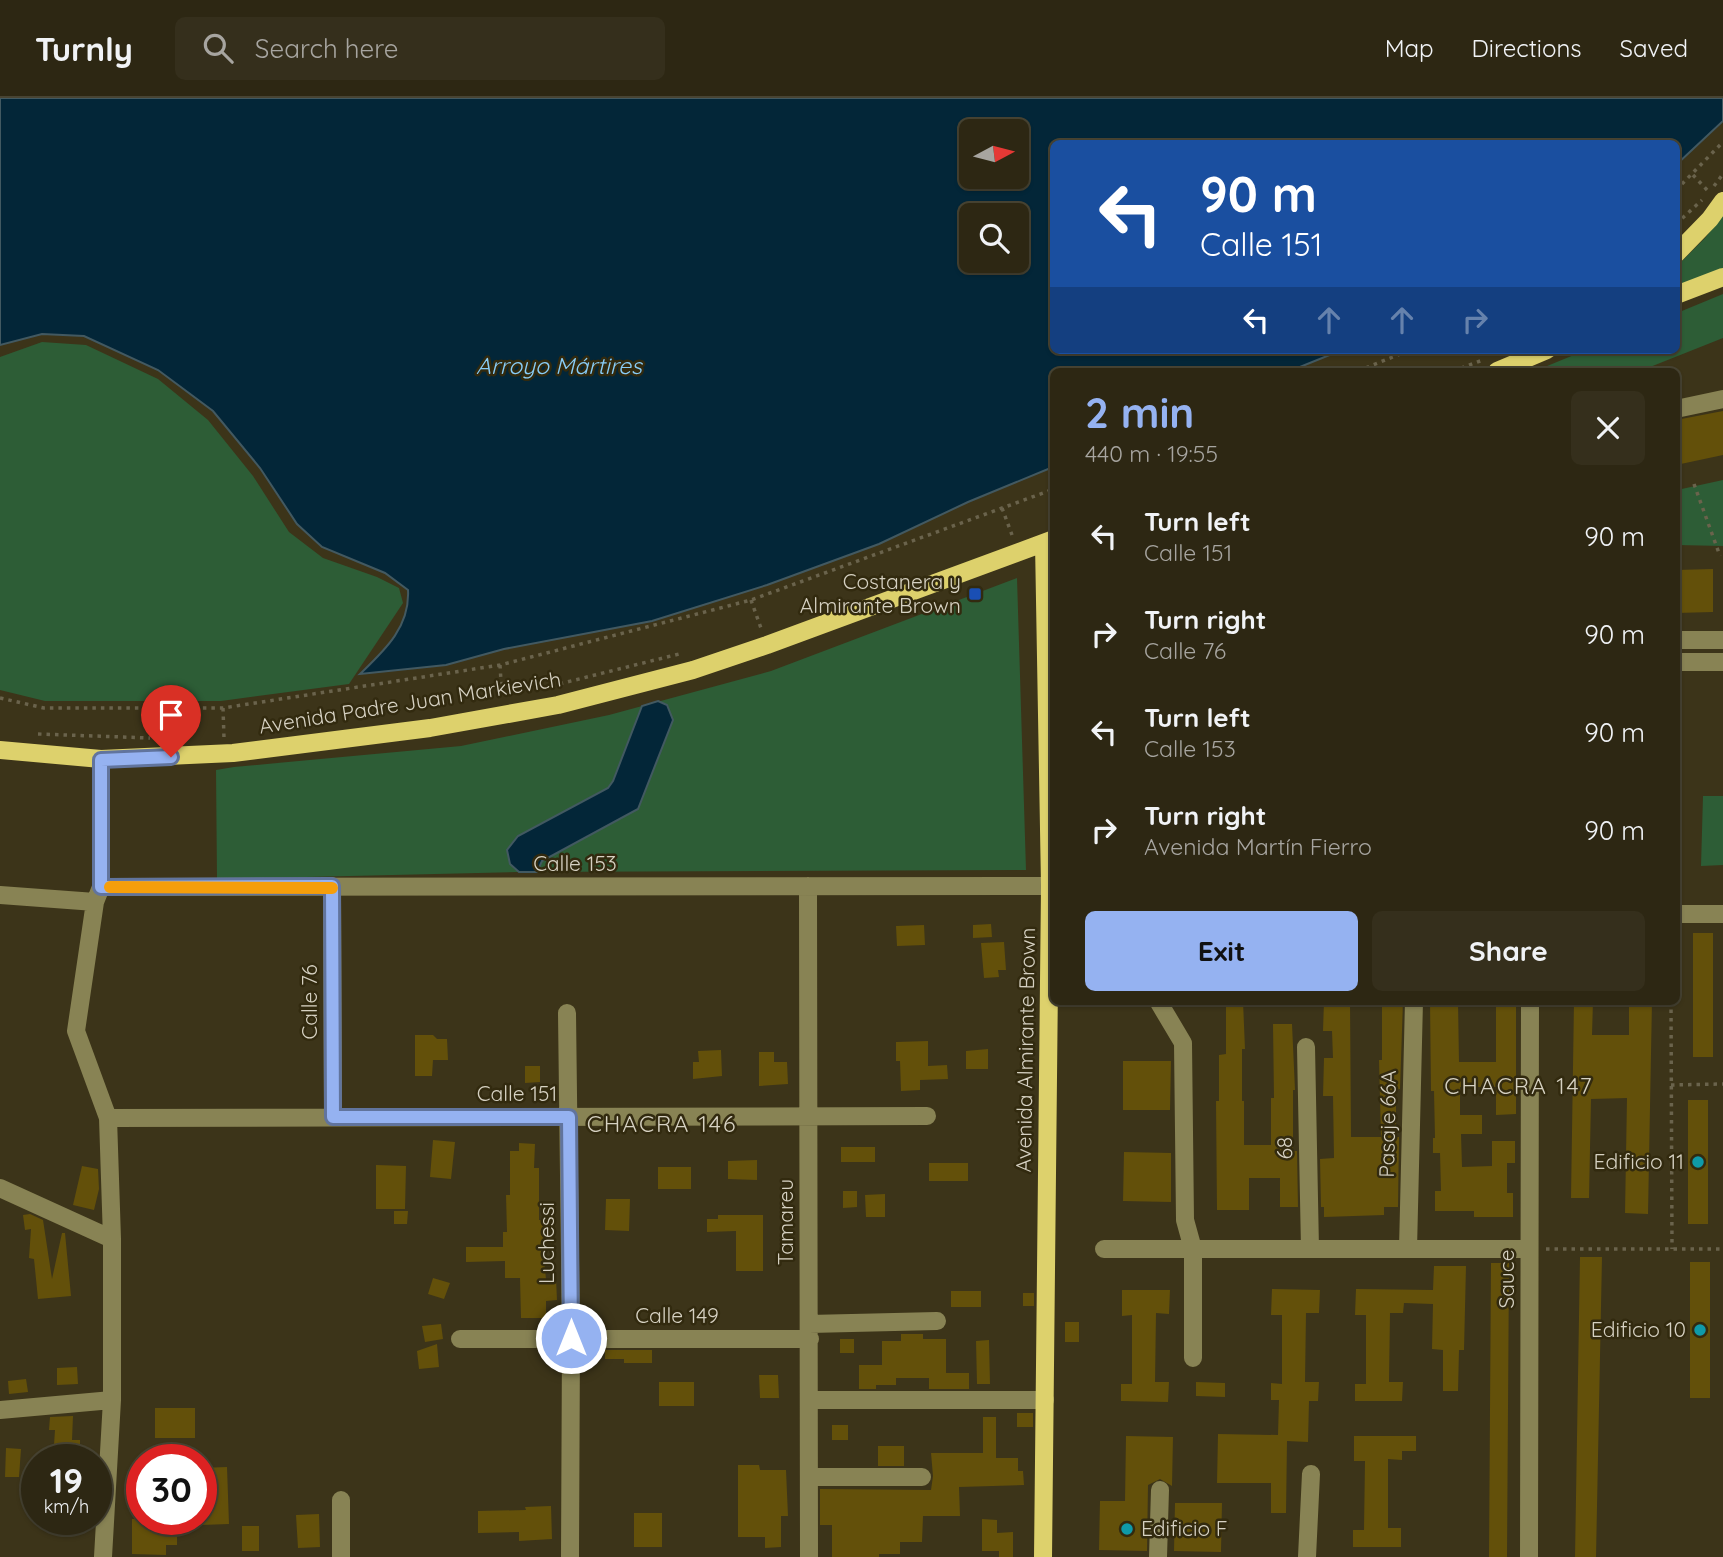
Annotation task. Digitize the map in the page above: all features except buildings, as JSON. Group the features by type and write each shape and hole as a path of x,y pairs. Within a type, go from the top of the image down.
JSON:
{"main road":[{"path":"1680,250 1710,219 1716,197"},
{"path":"1680,293 1723,276"},
{"path":"1504,368 1537,354"},
{"name":"Avenida Almirante Brown","path":"1049,541 1050,886"},
{"name":"Avenida Padre Juan Markievich","path":"0,750 101,760 225,754 430,728 558,705 693,670 793,636 972,567 1049,541"},
{"name":"Avenida Almirante Brown","path":"1043,1557 1051,1005"}],"street":[{"path":"1680,408 1723,399"},
{"path":"1680,640 1723,640"},
{"path":"1680,662 1723,662"},
{"path":"101,760 98,895 76,1031 108,1118 113,1239 113,1400 103,1557"},
{"name":"Calle 153","path":"0,895 98,895 332,886 1050,886"},
{"name":"Calle 76","path":"332,886 333,1117"},
{"name":"Tamareu","path":"808,886 808,1557"},
{"path":"1680,914 1723,914"},
{"path":"1160,1005 1183,1042 1185,1220 1193,1249 1194,1358"},
{"name":"Pasaje 66A","path":"1408,1249 1413,1005"},
{"name":"Sauce","path":"1529,1557 1530,1005"},
{"name":"Luchessi","path":"567,1013 571,1338 569,1557"},
{"name":"68","path":"1306,1047 1310,1249"},
{"name":"Calle 151","path":"108,1118 927,1116"},
{"path":"0,1188 113,1239"},
{"path":"1104,1249 1530,1249"},
{"name":"Calle 149","path":"460,1339 810,1331 937,1321"},
{"path":"0,1410 113,1400"},
{"path":"809,1400 1045,1400"},
{"path":"1307,1557 1311,1474"},
{"path":"809,1477 922,1477"},
{"path":"1158,1557 1160,1490"},
{"path":"341,1500 341,1557"}],"path":[{"path":"1680,186 1723,142"},
{"path":"1693,175 1716,197"},
{"path":"1365,368 1400,354"},
{"path":"1694,484 1720,556"},
{"path":"0,698 44,708 223,708 500,665 751,600 1050,490"},
{"path":"1002,508 1012,535 1022,531"},
{"path":"751,600 762,633"},
{"path":"528,692 684,653"},
{"path":"500,665 502,698"},
{"path":"223,708 224,740"},
{"path":"30,734 155,738"},
{"path":"1671,1005 1672,1249"},
{"path":"1671,1085 1723,1084"},
{"path":"1530,1249 1723,1249"}],"green space":[{"path":"1723,215 1723,271 1680,288 1680,263"},
{"path":"1723,294 1723,338 1648,368 1542,368 1576,354 1680,354 1680,312"},
{"path":"42,342 86,345 158,379 208,420 253,476 289,532 323,558 377,577 399,588 403,603 349,684 221,701 45,701 0,690 0,357"},
{"path":"1723,480 1723,546 1680,545 1680,489"},
{"path":"1017,578 1026,870 519,872 217,879 216,770 461,746 609,715 771,671"},
{"path":"1703,796 1723,796 1723,865 1701,866"}],"water":[{"name":"Arroyo Mártires","path":"0,98 1723,98 1723,121 1680,161 1680,140 1050,140 1050,354 1332,354 1297,368 1050,368 1050,468 968,502 879,544 767,585 652,621 504,649 446,665 360,674 387,647 400,627 408,603 408,590 385,573 322,547 297,524 260,468 213,411 158,370 84,336 42,334 0,345"},
{"path":"658,701 667,705 673,720 638,809 542,861 537,872 519,872 510,864 507,850 518,836 608,788 642,706"}],"slow traffic":[{"path":"110,887 332,888"}],"place":[{"name":"Costanera y Almirante Brown","path":"975,594"},
{"name":"Edificio 11","path":"1698,1162"},
{"name":"Edificio 10","path":"1700,1330"},
{"name":"Edificio F","path":"1127,1529"}],"district":[{"name":"CHACRA 147","path":"1519,1086"},
{"name":"CHACRA 146","path":"662,1124"}],"route":[{"path":"171,757 101,760 101,887 332,886 333,1117 569,1117 571,1338"}]}
